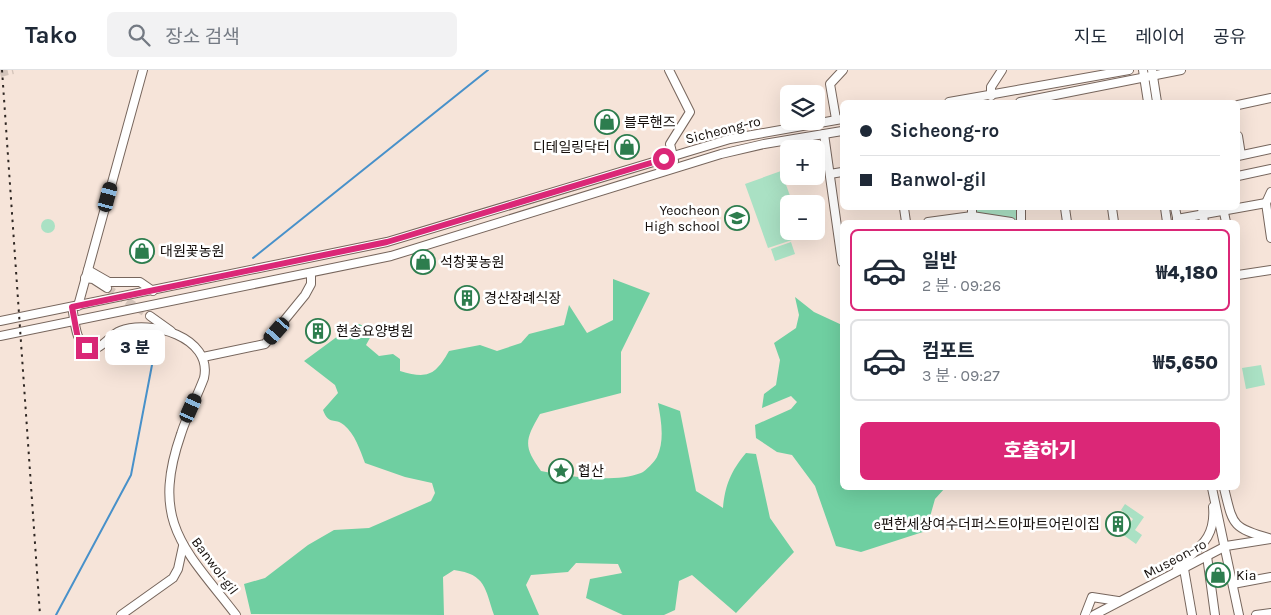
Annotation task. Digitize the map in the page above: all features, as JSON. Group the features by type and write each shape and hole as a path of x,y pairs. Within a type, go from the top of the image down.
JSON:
{"street":[{"path":"144,70 88,270 75,307 76,322 80,342 93,349 100,347 114,334 135,327 152,327 174,334"},
{"path":"669,70 690,112 670,144 676,168"},
{"path":"839,119 830,84 843,70"},
{"path":"991,96 991,87 1002,70"},
{"path":"964,100 1129,70"},
{"path":"1046,100 1144,74 1181,70"},
{"path":"1153,73 1157,100"},
{"path":"1144,74 1148,100"},
{"path":"1240,105 1271,98"},
{"name":"Sicheong-ro","path":"0,321 387,242 730,139 839,119"},
{"name":"Sicheong-ro","path":"0,336 76,322 391,256 743,148 840,131"},
{"path":"824,134 830,174 838,205 840,236"},
{"path":"1240,156 1271,150"},
{"path":"1240,176 1271,169"},
{"path":"830,174 840,172"},
{"path":"1271,192 1266,203 1271,238"},
{"path":"1240,207 1266,203"},
{"path":"1181,220 1220,210"},
{"path":"941,220 972,215 1000,220"},
{"path":"88,270 109,282 140,282 153,291"},
{"path":"1240,275 1271,270"},
{"path":"203,357 266,344 310,288 311,273"},
{"path":"85,278 93,279 107,288"},
{"path":"150,316 174,334 189,342 203,357 206,370"},
{"name":"Banwol-gil","path":"219,355 210,360 180,436 170,475 171,510 183,546 236,615"},
{"path":"1212,490 1226,546 1239,615"},
{"path":"1173,574 1205,543 1212,530 1214,513 1212,490"},
{"path":"1225,490 1235,525 1244,532 1271,539"},
{"name":"Museon-ro","path":"1094,615 1226,546 1271,539"},
{"path":"121,615 142,602 174,577 178,569 183,546"},
{"path":"1207,556 1215,615"},
{"path":"1184,568 1192,615"},
{"path":"1233,584 1271,577"},
{"path":"1085,615 1092,597 1099,600 1120,601"},
{"path":"1256,615 1271,613"}],"green space":[{"path":"780,171 780,185 786,185 790,195 780,195 780,240 792,240 768,248 745,184"},
{"path":"975,210 1018,210 1019,220 1008,220 974,214"},
{"path":"45,219 51,219 55,226 51,233 45,233 41,229 41,223"},
{"path":"791,242 795,254 775,261 771,249"},
{"path":"613,279 650,293 621,352 621,393 540,414 529,437 528,443 531,455 541,471 564,475 618,478 641,473 657,457 661,444 662,430 658,403 680,411 696,491 723,508 727,485 736,466 746,453 756,454 770,518 794,552 736,613 692,575 679,581 675,610 664,615 623,615 586,598 590,579 622,573 618,564 576,563 568,572 531,575 526,585 539,615 494,615 483,584 472,575 454,570 443,577 444,615 251,614 244,584 265,578 308,545 334,530 369,528 431,501 435,493 432,483 405,477 365,463 357,442 348,429 341,423 330,420 323,410 338,393 335,385 304,361 353,325 359,324 368,328 371,336 366,345 379,356 393,354 400,359 400,371 417,375 424,375 434,370 449,351 480,345 497,351 521,343 529,334 564,325 569,305 587,333 613,320"},
{"path":"795,297 814,312 840,324 840,490 943,490 935,499 926,531 861,552 836,546 815,486 792,455 777,452 756,438 755,425 791,409 797,402 791,396 762,408 764,394 776,385 780,360 774,343 796,328 799,315"},
{"path":"1261,365 1265,385 1246,389 1242,368"},
{"path":"1125,504 1144,517 1135,530 1142,535 1136,544 1122,534 1133,519 1121,510"}],"waterway":[{"path":"253,258 488,70"},
{"path":"56,615 131,475 156,344"}],"tunnel":[{"path":"0,73 13,70"},
{"path":"107,288 150,316"}],"railway":[{"path":"2,70 40,615"}],"place":[{"name":"블루핸즈","path":"607,122"},
{"name":"디테일링닥터","path":"627,147"},
{"name":"Yeocheon High school","path":"737,218"},
{"name":"대원꽃농원","path":"142,251"},
{"name":"석창꽃농원","path":"423,262"},
{"name":"경산장례식장","path":"467,298"},
{"name":"현송요양병원","path":"318,331"},
{"name":"협산","path":"561,471"},
{"name":"e편한세상여수더퍼스트아파트어린이집","path":"1118,524"},
{"name":"Kia","path":"1218,575"}],"route":[{"path":"87,348 78,339 72,307 308,260 387,242 664,159"}]}
